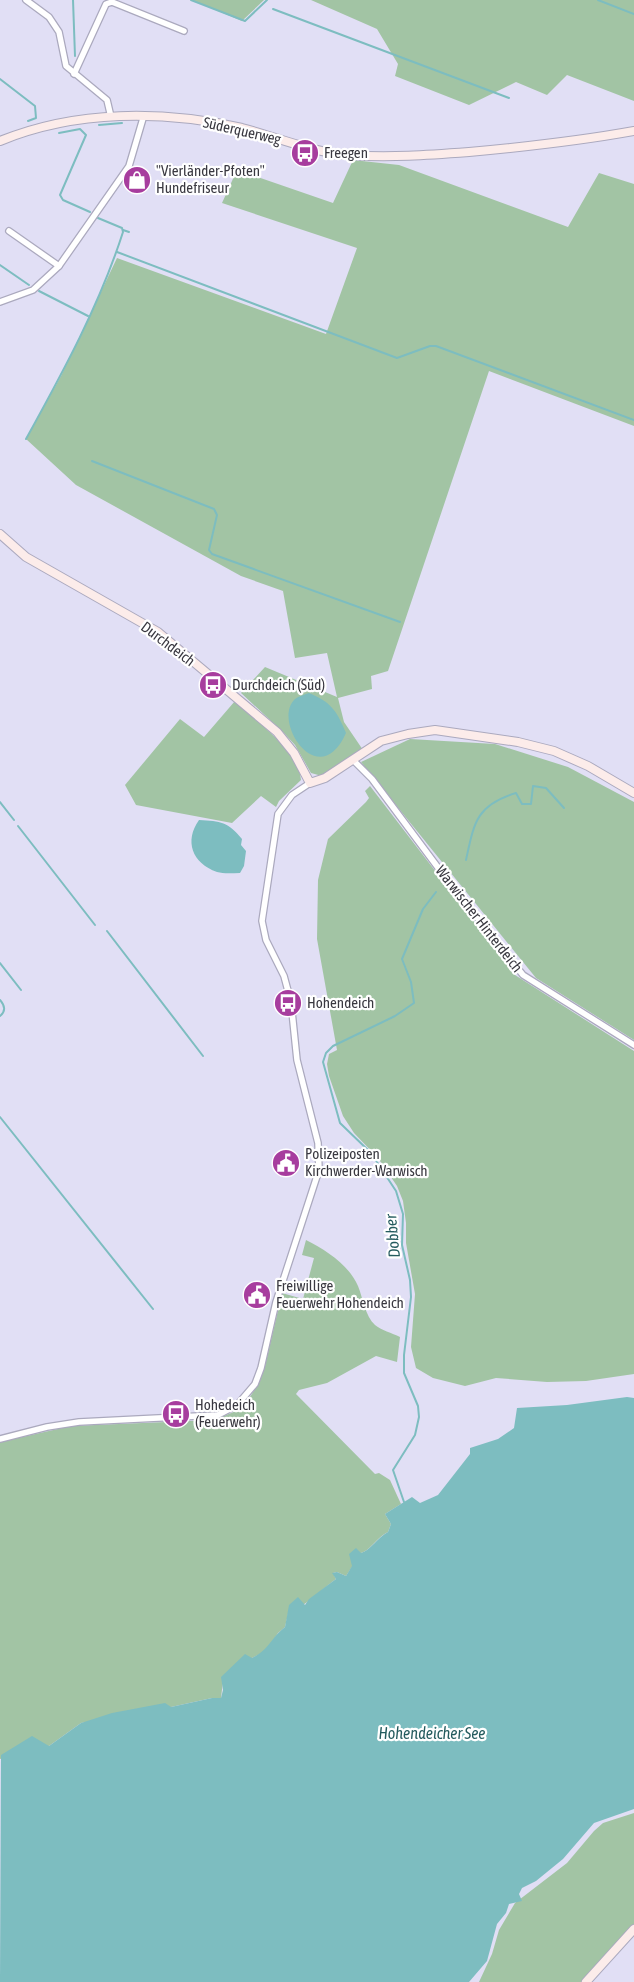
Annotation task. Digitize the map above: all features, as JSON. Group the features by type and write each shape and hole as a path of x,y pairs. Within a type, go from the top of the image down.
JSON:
{"street":[{"path":"26,0 49,17 59,32 66,66 107,100 111,117"},
{"path":"74,74 106,4 112,2 184,31"},
{"path":"0,302 33,290 59,266 128,166 144,115"},
{"name":"Süderquerweg","path":"0,141 25,131 60,123 144,115 223,124 332,153 376,157 424,156 544,145 634,131"},
{"path":"9,231 59,266"},
{"name":"Durchdeich","path":"0,534 26,557 158,632 277,732 294,753 310,782"},
{"path":"0,1439 47,1427 79,1422 218,1415 237,1405 254,1384 261,1368 276,1302 315,1187 320,1163 318,1143 297,1060 290,996 284,976 266,940 262,921 278,814 292,795 310,782 325,778 354,761 371,746 394,737 434,731 456,732 518,742 554,751 588,766 634,794"},
{"name":"Warwischer Hinterdeich","path":"354,761 372,779 448,881 523,975 634,1045"},
{"path":"586,1982 634,1929"}],"shaded area":[{"path":"192,0 264,0 242,21"},
{"path":"311,0 634,0 634,101 567,75 547,95 516,82 469,105 395,76 398,64 377,29"},
{"path":"353,160 399,165 568,227 599,173 634,184 634,426 489,371 388,671 371,676 372,689 338,698 344,722 363,750 322,776 311,773 295,745 241,693 265,667 337,697 327,653 295,658 283,591 241,576 76,485 26,439 61,376 117,258 326,334 357,248 222,203 237,170 333,203"},
{"path":"235,701 284,747 293,758 298,769 301,780 279,801 276,807 261,796 232,823 136,805 125,785 180,719 204,737"},
{"path":"410,739 495,744 568,767 634,802 634,1040 536,978 361,762"},
{"path":"370,786 515,975 634,1051 634,1374 586,1381 547,1382 496,1378 465,1386 433,1378 416,1368 411,1347 415,1294 406,1243 403,1201 397,1186 378,1158 354,1133 343,1116 329,1076 327,1064 329,1054 337,1050 317,939 318,880 328,839 366,802 369,798 365,791"},
{"path":"306,1240 329,1253 349,1271 358,1286 369,1317 375,1325 400,1337 397,1362 376,1356 327,1383 299,1390 296,1394 375,1474 379,1473 390,1480 401,1504 385,1514 391,1524 388,1532 361,1553 346,1576 337,1572 333,1573 336,1579 288,1614 285,1627 278,1633 266,1651 252,1658 223,1681 221,1698 212,1698 81,1723 49,1746 0,1759 0,1442 71,1426 214,1420 236,1411 246,1403 259,1383 265,1366 282,1293 303,1299 314,1258 302,1255"},
{"path":"634,1813 634,1926 585,1982 479,1982 492,1954 499,1930 515,1903 567,1863 603,1823"}],"water":[{"path":"309,693 323,700 332,708 340,719 346,733 335,750 323,757 312,755 301,747 293,736 289,722 289,709 295,699"},
{"path":"199,820 224,824 242,839 241,845 246,851 244,866 240,873 217,872 208,868 196,857 193,850 192,836"},
{"name":"Hohendeicher See","path":"627,1397 634,1398 634,1809 594,1823 563,1859 536,1881 522,1888 519,1894 522,1901 509,1904 506,1913 497,1924 487,1961 469,1982 0,1982 1,1755 32,1736 49,1746 81,1723 112,1713 165,1703 171,1707 212,1698 221,1698 223,1690 221,1677 245,1654 252,1658 267,1647 285,1627 289,1605 298,1597 305,1605 309,1599 336,1579 332,1573 337,1572 346,1576 352,1566 349,1554 356,1548 361,1553 365,1551 388,1532 391,1524 385,1514 412,1497 420,1503 438,1495 470,1454 470,1448 498,1439 514,1428 517,1408 567,1405"}],"waterway":[{"path":"73,0 75,56"},
{"path":"191,0 245,21 267,0"},
{"path":"598,0 634,14"},
{"path":"273,9 509,98"},
{"path":"0,79 35,106 36,118 28,121"},
{"path":"99,125 122,123"},
{"path":"59,133 80,129 86,135 60,195 63,200 90,212"},
{"path":"26,439 67,363 92,311 123,232 122,228 98,218"},
{"path":"123,230 129,232"},
{"path":"117,252 397,358 430,346 436,346 634,420"},
{"path":"0,265 29,285"},
{"path":"39,291 88,316"},
{"path":"92,461 214,509 217,515 209,550 212,554 400,622"},
{"name":"Dobber","path":"466,860 479,817 492,803 516,793 522,804 531,804 533,786 546,788 564,808"},
{"path":"0,802 14,820"},
{"path":"18,826 95,925"},
{"name":"Dobber","path":"404,1502 393,1470 415,1435 419,1417 418,1406 404,1373 404,1355 411,1297 410,1280 402,1245 403,1214 396,1191 371,1153 340,1123 323,1062 326,1053 333,1046 395,1016 414,1003 411,982 402,959 423,909 436,892"},
{"path":"107,931 203,1056"},
{"path":"0,963 21,990"},
{"path":"0,1000 4,1008 0,1016"},
{"path":"0,1117 153,1309"}],"place":[{"name":"Freegen","path":"305,153"},
{"name":"\"Vierländer-Pfoten\" Hundefriseur","path":"137,180"},
{"name":"Durchdeich (Süd)","path":"213,685"},
{"name":"Hohendeich","path":"288,1003"},
{"name":"Polizeiposten Kirchwerder-Warwisch","path":"286,1163"},
{"name":"Freiwillige Feuerwehr Hohendeich","path":"257,1295"},
{"name":"Hohedeich (Feuerwehr)","path":"176,1414"}]}
